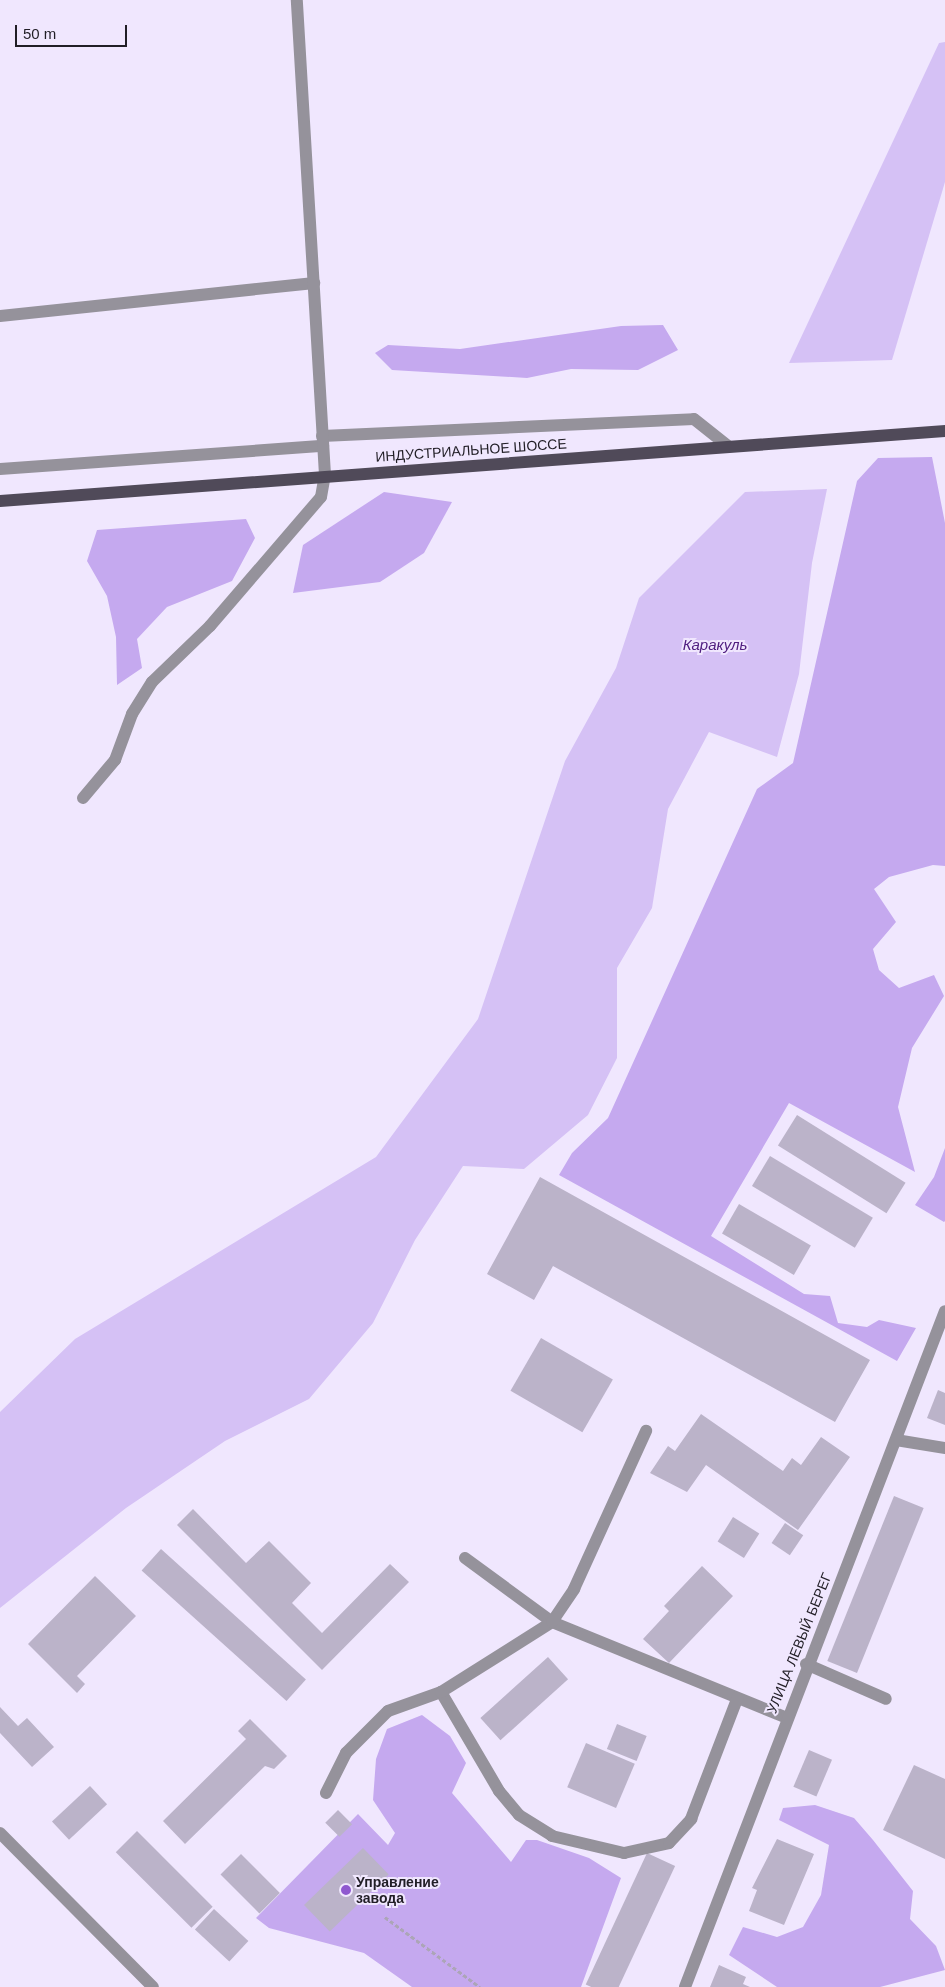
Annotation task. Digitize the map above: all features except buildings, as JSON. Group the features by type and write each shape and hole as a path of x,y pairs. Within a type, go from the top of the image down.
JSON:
{"main road":[{"name":"ИНДУСТРИАЛЬНОЕ ШОССЕ","path":"0,501 325,475 945,431"}],"street":[{"path":"83,798 115,760 132,714 152,682 210,626 321,497 325,475 297,0"},
{"path":"0,316 314,283"},
{"path":"0,469 323,441 694,419 728,446"},
{"name":"УЛИЦА ЛЕВЫЙ БЕРЕГ","path":"685,1987 785,1718 896,1440 945,1311"},
{"path":"326,1793 346,1753 388,1711 441,1692 552,1622 574,1589 646,1431"},
{"path":"896,1440 945,1448"},
{"path":"465,1558 552,1622 785,1718"},
{"path":"806,1664 886,1700"},
{"path":"441,1692 499,1791 519,1815 552,1836 624,1853 669,1843 691,1819 737,1699"},
{"path":"0,1833 153,1987"}],"path":[{"path":"385,1917 480,1987"}],"shaded area":[{"path":"663,325 678,350 638,370 571,369 527,378 392,370 375,353 388,345 460,349 621,326"},
{"path":"932,457 945,523 945,866 933,865 889,877 874,889 896,922 873,949 879,970 899,988 934,975 944,996 912,1048 898,1107 915,1172 789,1103 711,1236 804,1294 830,1296 838,1323 867,1327 879,1320 916,1328 897,1361 559,1175 572,1153 608,1118 757,789 793,763 857,481 878,458"},
{"path":"384,492 452,502 424,553 380,582 293,593 303,545"},
{"path":"246,519 255,538 232,581 167,607 137,639 142,668 117,685 116,637 107,596 87,561 97,530"},
{"path":"945,1148 944,1222 915,1205 934,1177"},
{"path":"422,1715 450,1736 466,1763 452,1793 511,1862 526,1840 537,1840 589,1858 621,1878 581,1987 412,1987 364,1953 269,1928 256,1918 358,1814 388,1845 395,1833 373,1800 376,1759 387,1729"},
{"path":"815,1805 854,1818 873,1840 913,1891 910,1919 936,1946 945,1970 880,1987 777,1987 729,1955 743,1927 777,1937 803,1927 821,1895 829,1845 779,1820 783,1808"}],"water":[{"path":"945,42 945,182 892,360 789,363 939,43"},
{"name":"Каракуль","path":"827,489 812,563 799,674 777,757 709,732 668,809 652,908 617,968 617,1058 588,1115 524,1169 463,1166 415,1240 373,1323 309,1399 225,1441 126,1508 0,1608 0,1412 75,1339 376,1157 478,1019 565,761 616,668 639,598 745,492"}],"place":[{"name":"Управление завода","path":"346,1890"}]}
